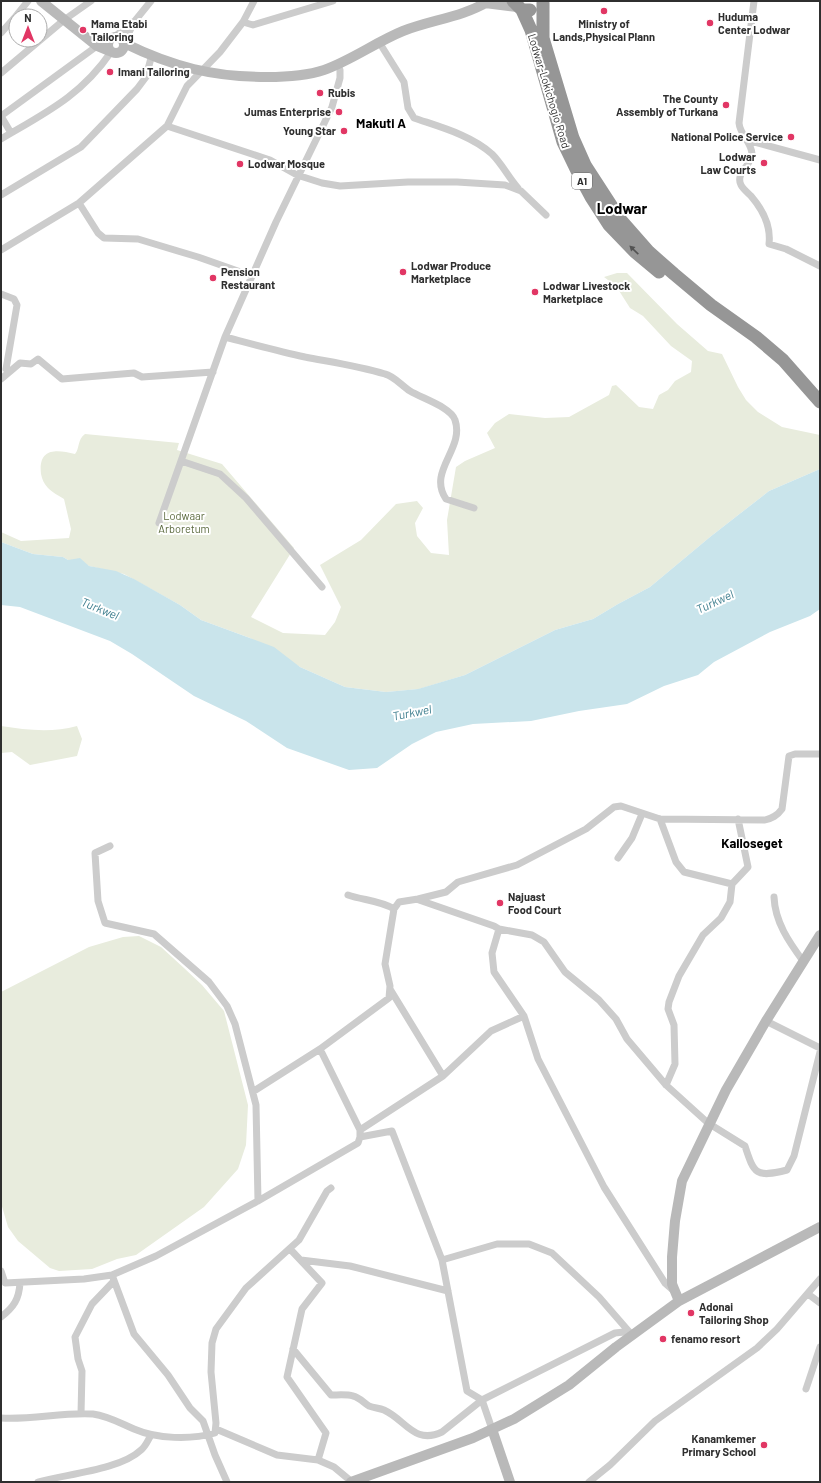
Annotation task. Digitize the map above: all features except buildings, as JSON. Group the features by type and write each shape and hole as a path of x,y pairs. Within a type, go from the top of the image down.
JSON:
{"highway":[{"name":"A1","path":"517,6 533,10 543,2"},
{"name":"Lodwar-Lokichogio Road","path":"543,2 543,38 573,138 585,165 620,219 649,252 711,305"},
{"name":"Lodwar-Lokichogio Road","path":"517,6 531,30 563,142 591,197 609,225 635,252 677,286 711,305"},
{"name":"A1","path":"711,305 756,337 783,360 820,402"}],"street":[{"path":"40,1 97,46 112,52 154,58 201,72 240,77 287,77 312,73 338,64 379,42 419,25 468,12 487,2 517,6"},
{"path":"1,73 64,20 91,1"},
{"path":"112,52 107,45 112,39 134,22 151,1"},
{"path":"1,250 79,203 167,126 187,86 220,52 243,22 253,1"},
{"path":"243,22 253,25 333,1"},
{"path":"754,1 739,123 740,129 751,150 751,158 740,176 740,182 742,187 756,202 767,222 770,233 769,244 786,250 820,266"},
{"path":"1,139 44,116 71,96 98,72 112,52 122,50 134,22"},
{"path":"1,33 8,25"},
{"path":"85,36 100,41 121,39 124,43 154,58"},
{"path":"379,42 404,82 408,108 414,118 455,133 487,151 495,158 521,191 546,215"},
{"path":"11,133 1,116 97,46"},
{"path":"1,195 81,147 137,89 146,77 154,58"},
{"path":"159,523 225,337 297,175 336,98 340,78 338,64"},
{"path":"167,126 270,160 297,175 322,183 340,186 408,182 483,182 505,185 521,191"},
{"path":"747,140 820,160"},
{"path":"79,203 98,233 104,238 138,239 191,254 252,276"},
{"path":"1,294 14,299 17,305 6,369"},
{"path":"225,337 302,356 387,374 409,391 449,411 454,417 456,428 451,454 441,472 441,491 446,499 474,508"},
{"path":"1,379 20,363 31,364 38,359 62,379 134,373 142,378 213,372"},
{"path":"181,461 220,474 246,498 322,587"},
{"path":"254,1092 320,1049 389,998 390,989 385,964 394,909 399,902 418,900 446,892 458,882 503,870 529,859 586,829 614,807 621,806 660,819 765,820 778,814 782,809 789,756 794,754 820,754"},
{"path":"618,858 632,838 642,814"},
{"path":"660,819 676,862 684,872 732,884"},
{"path":"666,1085 675,1064 674,1025 668,1009 671,996 679,976 703,935 721,918 730,902 732,884 748,867 738,819"},
{"path":"110,846 95,853 98,900 106,923 154,934 209,982 230,1012 254,1092 256,1105 258,1201"},
{"path":"348,895 362,900 387,904 394,909"},
{"path":"774,897 778,919 788,941 803,962"},
{"path":"418,900 499,929 532,936 544,942 565,972 599,1000 616,1019 627,1040 666,1085 708,1123 745,1146 752,1167 761,1174 774,1174 787,1170 794,1156 820,1052"},
{"path":"499,929 492,953 494,972 524,1016 538,1059 604,1187 665,1283 673,1290 679,1301"},
{"path":"673,1290 672,1257 680,1190 685,1174 708,1123 766,1020 820,935"},
{"path":"390,989 443,1076"},
{"path":"360,1134 443,1076 491,1031 524,1016"},
{"path":"766,1020 820,1048"},
{"path":"1,1271 5,1283 113,1278 258,1201 358,1143 360,1134 320,1049"},
{"path":"360,1134 392,1131 442,1260 467,1391 482,1400 510,1482"},
{"path":"1,1418 15,1419 81,1414 107,1417 151,1435 207,1435 215,1433 216,1429 211,1372 212,1343 216,1329 238,1295 290,1249 301,1236 327,1191 331,1188"},
{"path":"216,1429 277,1455 318,1460 334,1467 351,1482 492,1429 532,1409 560,1391 632,1335 679,1301 820,1227"},
{"path":"442,1260 497,1244 529,1244 552,1253 599,1297 632,1335"},
{"path":"290,1249 322,1283 302,1309 287,1377 326,1433 318,1460"},
{"path":"301,1260 350,1266 448,1292"},
{"path":"81,1414 82,1371 78,1359 75,1337 92,1304 113,1278"},
{"path":"113,1278 134,1334 168,1374 190,1408 203,1421 207,1435 227,1482"},
{"path":"589,1482 610,1465 655,1422 757,1348 777,1329 820,1279"},
{"path":"1,1317 14,1307 19,1294 20,1283"},
{"path":"808,1294 820,1303"},
{"path":"293,1349 331,1395 354,1396 371,1407 384,1410 398,1419 408,1429 422,1436 434,1435 442,1432 460,1416 482,1400 615,1333 624,1332 632,1335"},
{"path":"806,1388 820,1347"},
{"path":"38,1482 104,1467 125,1460 142,1450 151,1435"}],"green space":[{"name":"Lodwaar Arboretum","path":"617,273 627,273 677,324 708,351 722,354 746,400 758,412 782,427 820,435 820,469 769,491 710,537 650,587 593,619 555,630 465,675 419,689 386,692 345,687 300,667 250,638 201,620 180,605 124,574 89,566 63,557 33,554 1,542 1,532 21,541 69,538 71,529 64,499 45,485 41,474 42,459 50,452 61,451 75,454 82,436 85,434 179,443 177,450 222,464 294,548 251,617 283,633 325,635 335,622 341,607 320,565 361,540 396,504 417,501 423,508 415,523 417,536 431,553 449,555 447,520 456,467 465,461 495,448 487,433 495,423 509,414 545,418 569,417 609,395 612,386 616,385 639,407 653,409 659,395 668,390 675,381 691,372 692,361 671,346 643,316 630,308 616,286 604,277"},
{"path":"1,726 29,730 58,730 77,726 82,739 77,756 30,765 12,752 1,753"},
{"path":"139,936 161,947 202,985 224,1011 248,1105 246,1145 238,1169 204,1207 136,1255 117,1259 92,1269 59,1271 50,1268 18,1241 8,1227 1,1203 1,992 89,947 123,937"}],"water":[{"name":"Turkwel","path":"820,469 820,609 810,616 770,632 714,662 698,675 664,686 627,704 579,711 531,721 473,724 436,732 412,744 377,768 349,770 287,748 246,721 194,696 110,641 20,607 1,605 1,542 33,554 63,557 68,560 80,558 89,566 116,571 134,579 180,605 201,620 274,647 300,667 345,687 386,692 418,689 465,675 555,630 593,619 650,587 710,537 769,491"}],"place":[{"name":"Ministry of Lands,Physical Plann","path":"604,11"},
{"name":"Huduma Center Lodwar","path":"710,23"},
{"name":"Mama Etabi Tailoring","path":"83,30"},
{"name":"Imani Tailoring","path":"110,72"},
{"name":"Rubis","path":"320,93"},
{"name":"The County Assembly of Turkana","path":"726,105"},
{"name":"Jumas Enterprise","path":"339,112"},
{"name":"Young Star","path":"344,131"},
{"name":"National Police Service","path":"791,137"},
{"name":"Lodwar Law Courts","path":"764,163"},
{"name":"Lodwar Mosque","path":"240,164"},
{"name":"Lodwar Produce Marketplace","path":"403,272"},
{"name":"Pension Restaurant","path":"213,278"},
{"name":"Lodwar Livestock Marketplace","path":"535,292"},
{"name":"Najuast Food Court","path":"500,903"},
{"name":"Adonai Tailoring Shop","path":"691,1313"},
{"name":"fenamo resort","path":"663,1339"},
{"name":"Kanamkemer Primary School","path":"764,1445"}],"district":[{"name":"Makuti A","path":"381,123"},
{"name":"Lodwar","path":"622,209"},
{"name":"Kailoseget","path":"752,843"}]}
